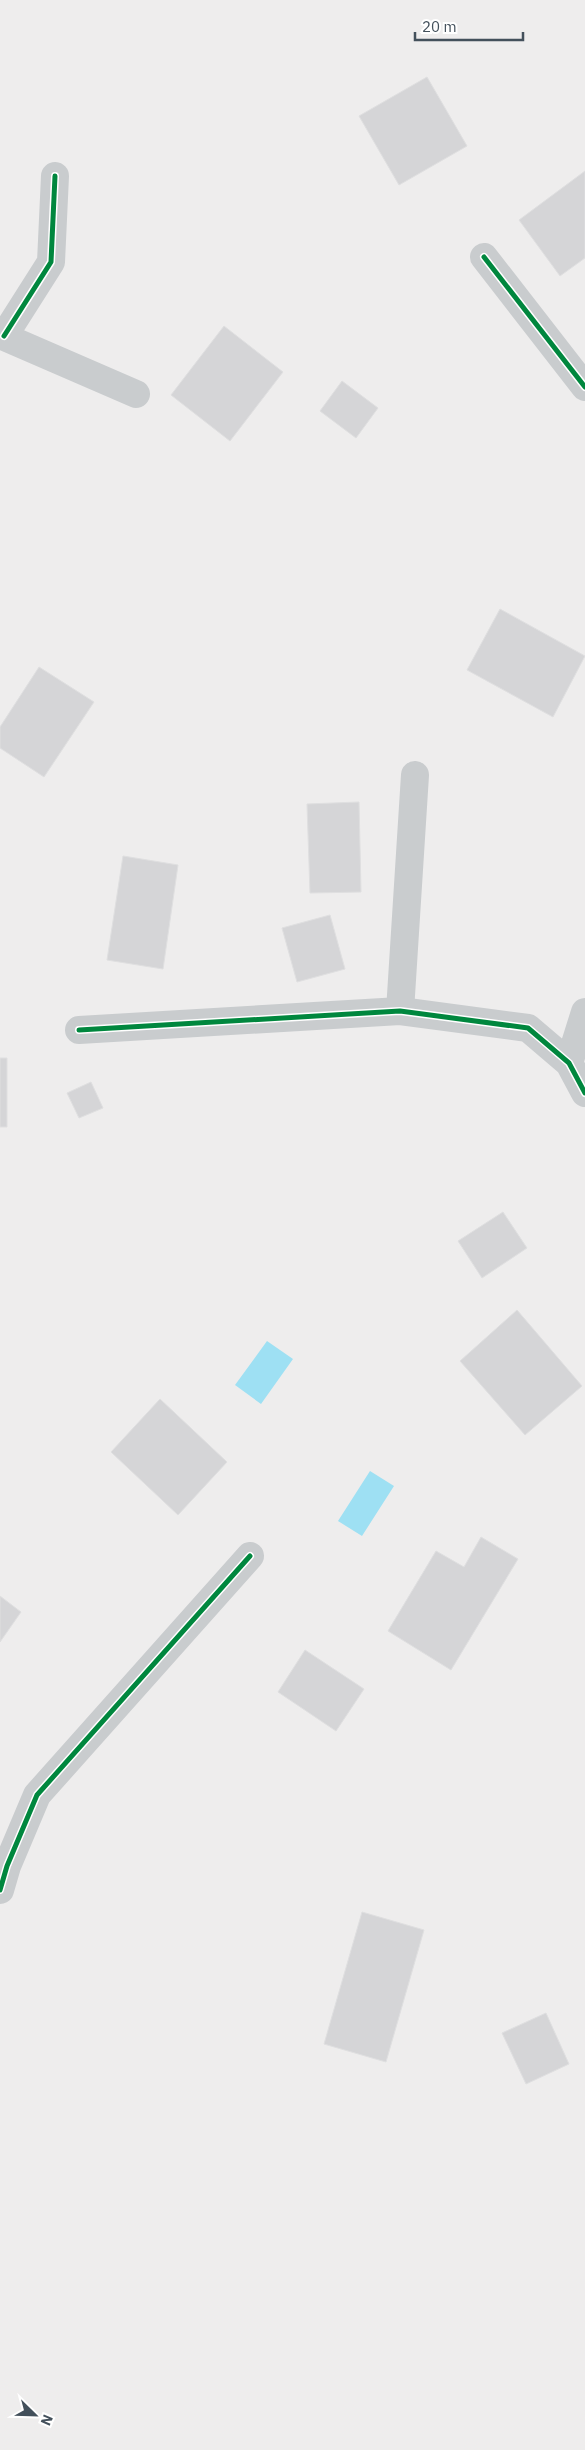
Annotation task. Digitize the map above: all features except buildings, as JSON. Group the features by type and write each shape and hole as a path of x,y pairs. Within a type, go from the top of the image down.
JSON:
{"street":[{"path":"55,176 51,262 2,335 136,394"},
{"path":"484,257 585,387"},
{"path":"400,1012 415,775"},
{"path":"78,1030 400,1012 528,1028 569,1062 585,1093"},
{"path":"569,1062 585,1012"},
{"path":"0,1890 7,1866 37,1795 250,1556"}],"water":[{"path":"267,1341 293,1359 261,1404 235,1385"},
{"path":"370,1471 394,1486 362,1536 338,1521"}],"cycle path":[{"path":"4,336 51,262 55,176"},
{"path":"484,257 585,387"},
{"path":"79,1030 400,1011 528,1028 569,1063 585,1093"},
{"path":"0,1890 7,1866 37,1795 250,1556"}]}
